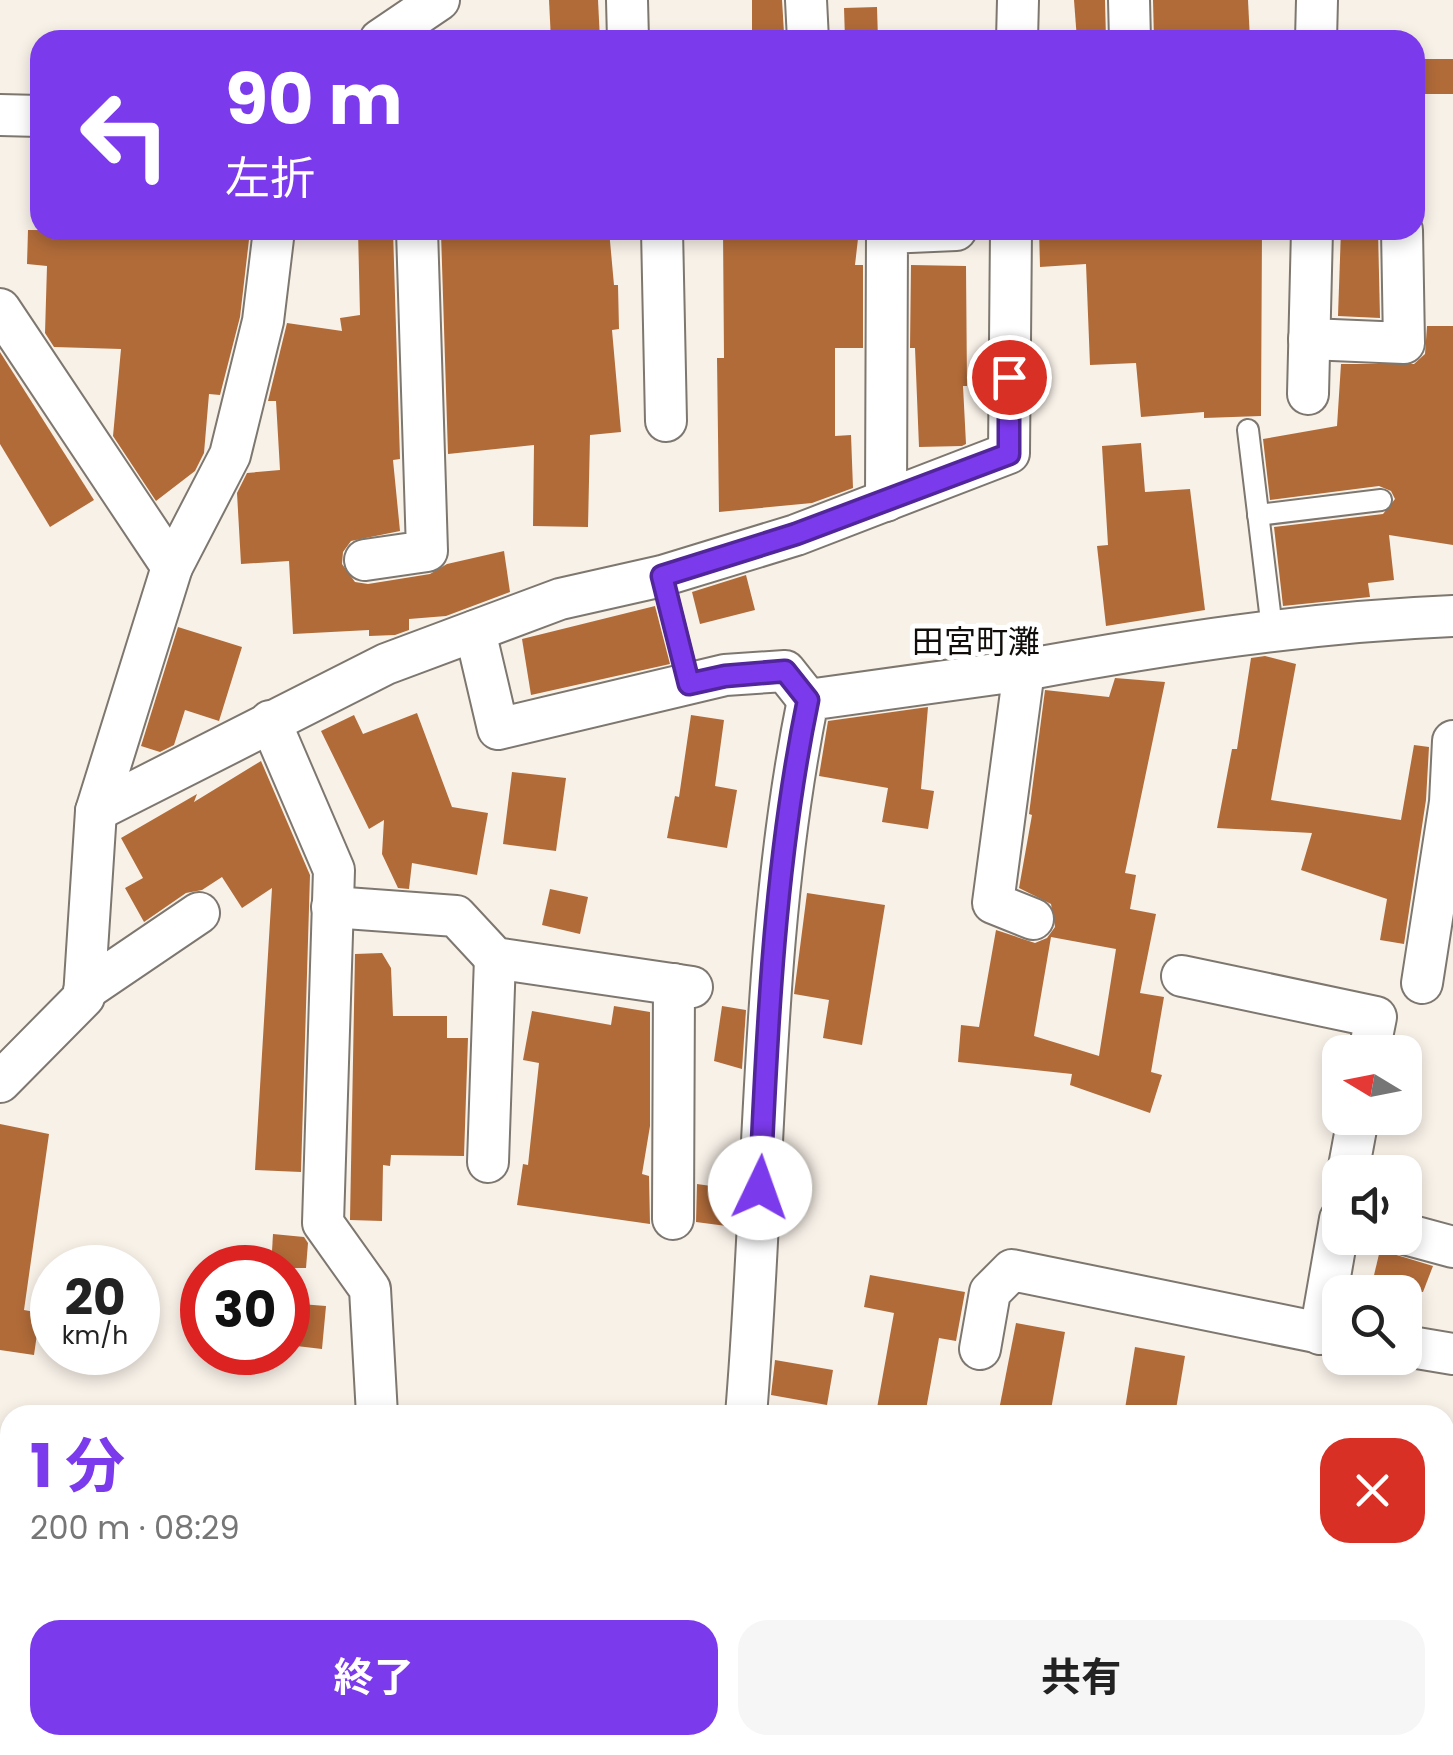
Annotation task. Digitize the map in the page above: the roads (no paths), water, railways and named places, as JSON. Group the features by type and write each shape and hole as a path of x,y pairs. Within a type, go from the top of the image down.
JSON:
{"street":[{"path":"628,0 628,30"},
{"path":"806,0 808,30"},
{"path":"1017,30 1018,0"},
{"path":"1129,0 1130,30"},
{"path":"1316,30 1317,0"},
{"path":"0,115 30,116"},
{"path":"0,1082 84,998 96,810 172,567 230,455 264,321 273,240"},
{"path":"365,560 427,551 416,240"},
{"path":"662,240 666,420"},
{"path":"886,501 887,240"},
{"path":"96,810 386,664 560,599 662,576 886,501 1009,454 1011,240"},
{"path":"1308,394 1312,240"},
{"path":"1309,339 1404,343 1402,240"},
{"path":"0,309 172,567"},
{"path":"808,700 1024,670 1272,629 1453,616"},
{"path":"475,631 498,730 725,676 785,671 808,700"},
{"path":"1024,670 993,903 1033,919"},
{"path":"747,1405 767,1033 798,748 808,700"},
{"path":"270,721 334,870 323,1223 370,1289 376,1405"},
{"path":"1182,976 1372,1035 1437,986 1453,741"},
{"path":"332,907 456,916 495,958 683,985 673,1220"},
{"path":"84,991 199,913"},
{"path":"488,1162 495,958"},
{"path":"1422,1239 1453,1247"},
{"path":"980,1348 990,1292 1012,1270 1322,1333"},
{"path":"1422,1349 1453,1354"}],"lane":[{"path":"1248,430 1272,629"},
{"path":"1258,515 1381,500"},
{"path":"662,576 689,684"}],"district":[{"name":"田宮町灘","path":"976,642"}]}
